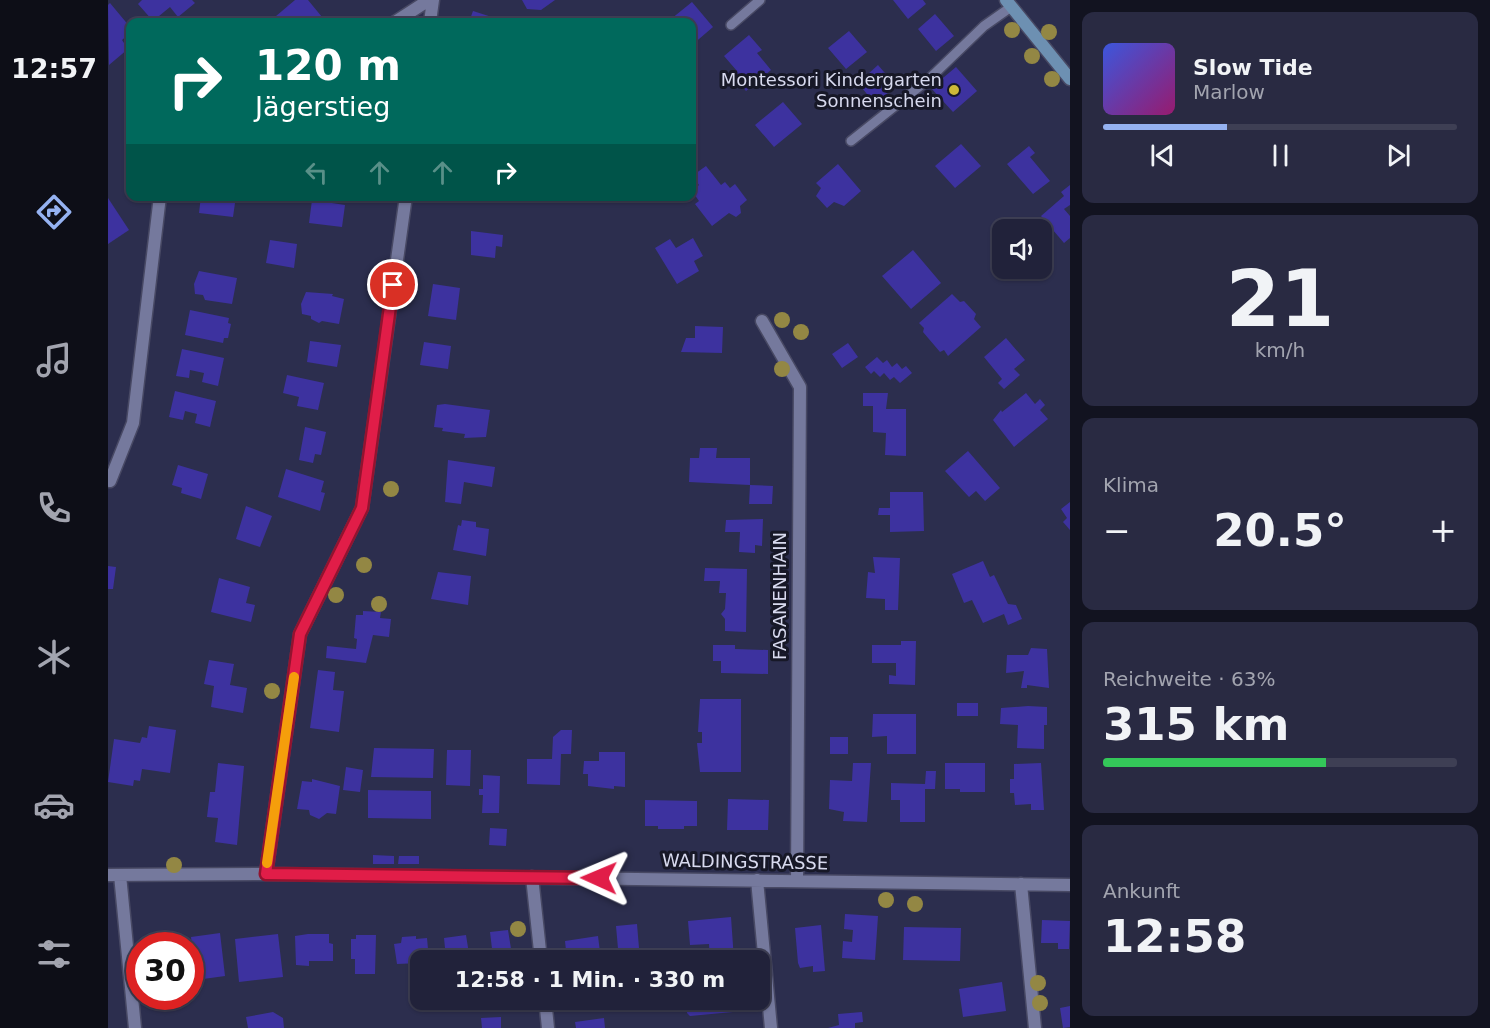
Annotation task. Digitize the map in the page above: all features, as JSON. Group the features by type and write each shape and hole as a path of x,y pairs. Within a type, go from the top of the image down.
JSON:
{"main road":[{"path":"1009,3 1070,79"}],"street":[{"path":"402,18 431,0"},
{"path":"430,18 431,0"},
{"path":"110,481 133,423 159,201"},
{"path":"266,874 300,634 362,508 405,201"},
{"name":"FASANENHAIN","path":"762,321 800,387 797,881"},
{"name":"WALDINGSTRASSE","path":"114,875 266,874 1070,885"},
{"path":"114,875 135,1028"},
{"path":"532,877 540,950"},
{"path":"757,880 771,1028"},
{"path":"1021,884 1035,1028"},
{"path":"546,1010 548,1028"}],"lane":[{"path":"731,25 760,0"},
{"path":"851,141 929,79 1009,3"}],"building":[{"path":"142,0 192,0 195,3 178,17 170,7 157,18 150,18 138,4"},
{"path":"295,0 308,0 322,17 321,18 274,18"},
{"path":"522,0 555,0 541,10 527,9"},
{"path":"893,0 923,0 926,4 908,19"},
{"path":"692,2 713,27 696,42 696,18 672,18"},
{"path":"110,3 126,22 126,36 122,40 126,51 109,65 108,5"},
{"path":"473,11 495,18 470,18"},
{"path":"935,14 954,36 936,51 918,29"},
{"path":"849,31 867,52 846,69 828,48"},
{"path":"749,35 762,50 757,53 771,70 746,91 732,74 737,71 724,56"},
{"path":"878,65 896,86 875,104 858,83"},
{"name":"Montessori Kindergarten Sonnenschein","path":"956,67 977,91 953,112 931,88"},
{"path":"783,102 802,124 774,147 755,125"},
{"path":"961,144 981,166 955,188 935,166"},
{"path":"1029,146 1035,153 1030,157 1050,181 1033,194 1007,164"},
{"path":"838,164 861,191 844,206 834,202 827,208 816,196 821,188 816,183"},
{"path":"706,166 721,185 725,182 730,188 735,184 747,200 740,206 741,213 736,217 729,213 712,226 695,204 699,201 696,197 696,188 699,185 696,181 696,173"},
{"path":"1070,185 1070,205 1064,209 1070,216 1070,238 1064,243 1052,229 1052,219 1044,219 1041,216 1064,196 1061,192"},
{"path":"108,198 129,230 108,244"},
{"path":"200,201 235,201 233,217 199,213"},
{"path":"312,201 345,205 342,227 309,223"},
{"path":"471,231 503,235 502,247 496,246 495,258 471,255"},
{"path":"693,238 703,256 694,261 699,271 677,284 655,248 670,239 676,248"},
{"path":"270,240 297,244 294,268 266,263"},
{"path":"913,250 941,283 911,309 882,276"},
{"path":"199,271 237,278 232,304 205,300 203,295 195,294 194,284"},
{"path":"433,284 460,288 456,320 428,316"},
{"path":"306,292 333,294 332,296 344,299 339,324 322,321 319,323 311,319 311,316 302,314 301,304"},
{"path":"952,294 960,302 964,301 976,314 974,319 981,327 948,356 944,350 940,352 923,332 924,328 919,323"},
{"path":"190,310 229,318 228,323 231,324 228,338 224,338 223,343 185,335"},
{"path":"695,326 723,327 722,353 681,352 686,338 695,338"},
{"path":"1006,338 1025,360 1014,369 1020,375 1004,389 998,383 1002,379 984,357"},
{"path":"310,341 341,345 337,367 307,362"},
{"path":"424,342 451,346 448,369 420,365"},
{"path":"848,343 858,357 842,368 832,354"},
{"path":"182,349 224,358 218,386 202,382 204,373 190,370 189,378 176,376"},
{"path":"877,357 883,363 887,360 892,367 897,363 902,369 906,366 912,373 900,383 894,377 890,380 884,373 880,377 874,371 871,374 865,367"},
{"path":"287,375 324,383 318,410 297,406 299,397 283,393"},
{"path":"175,391 216,401 210,427 195,423 197,414 185,411 183,420 169,417"},
{"path":"863,393 888,393 886,409 906,409 906,456 885,455 886,433 873,432 873,406 863,406"},
{"path":"1026,393 1035,404 1040,399 1045,405 1040,410 1048,419 1014,447 993,420 1001,410 1002,412"},
{"path":"437,405 490,410 486,437 464,438 465,434 442,431 443,428 434,427"},
{"path":"305,427 326,432 321,455 315,454 313,463 299,460"},
{"path":"700,448 717,448 716,458 750,458 750,485 689,482 690,458 699,458"},
{"path":"968,451 1000,488 985,501 976,491 969,497 945,471"},
{"path":"448,460 495,467 492,487 464,482 461,504 445,502"},
{"path":"178,465 208,474 201,499 181,493 182,488 172,485"},
{"path":"286,469 324,481 321,492 325,493 320,511 278,497"},
{"path":"750,485 773,486 772,504 749,504"},
{"path":"890,492 923,492 924,531 890,532 890,515 878,515 879,508 890,508"},
{"path":"1070,502 1070,530 1063,522 1067,518 1061,509"},
{"path":"246,506 272,516 260,547 236,539"},
{"path":"763,519 762,546 755,545 755,553 739,552 740,532 725,532 726,520"},
{"path":"462,520 476,522 476,527 489,529 486,556 453,550 458,525 461,526"},
{"path":"873,557 900,558 898,610 885,610 885,599 866,598 868,572 875,573"},
{"path":"983,561 990,577 994,575 1008,604 1016,605 1022,619 1008,625 1004,614 983,623 972,600 964,603 952,574"},
{"path":"108,566 116,567 113,589 108,589"},
{"path":"705,568 747,569 746,632 725,631 725,619 721,614 725,609 726,593 719,593 720,581 704,581"},
{"path":"438,572 471,576 468,605 431,599"},
{"path":"219,578 250,587 246,603 255,605 251,622 211,612"},
{"path":"363,611 381,612 380,618 391,619 389,637 373,635 366,663 326,658 327,646 356,649 357,639 354,638 356,615 363,615"},
{"path":"901,641 916,641 915,685 889,684 889,675 896,676 896,663 872,663 872,645 901,645"},
{"path":"713,645 735,645 735,649 768,650 768,674 721,673 721,661 713,661"},
{"path":"1031,648 1047,649 1049,688 1027,685 1027,688 1021,688 1024,671 1006,673 1007,655 1028,655"},
{"path":"209,660 234,664 230,685 247,688 243,713 211,707 214,686 204,684"},
{"path":"318,670 335,672 333,690 344,691 339,732 310,728"},
{"path":"700,699 741,699 741,772 700,772 697,743 702,743 702,732 698,732"},
{"path":"957,703 978,703 978,716 957,716"},
{"path":"1047,707 1044,749 1017,748 1018,725 1000,724 1001,708"},
{"path":"873,714 916,714 916,754 887,754 887,736 872,737"},
{"path":"149,726 176,730 170,773 142,769 140,781 134,780 133,786 108,782 114,739 140,743 142,737 147,738"},
{"path":"561,730 572,730 571,754 561,754 560,785 527,784 527,759 552,759 553,737"},
{"path":"830,737 848,737 848,754 830,754"},
{"path":"374,748 434,749 433,778 371,777"},
{"path":"447,750 471,750 470,786 446,785"},
{"path":"599,752 625,752 625,787 614,786 614,789 588,786 588,774 583,774 584,761 599,761"},
{"path":"218,763 244,766 237,845 215,842 218,818 207,817 210,792 215,792"},
{"path":"853,763 871,763 867,822 843,821 844,812 829,809 830,780 852,781"},
{"path":"945,763 985,763 985,792 960,792 960,789 945,789"},
{"path":"1041,763 1044,810 1031,810 1031,804 1015,805 1014,793 1010,793 1010,779 1014,779 1014,764"},
{"path":"346,767 363,770 360,792 343,790"},
{"path":"926,771 936,771 935,789 925,789 925,822 900,822 900,800 891,800 891,783 925,784"},
{"path":"483,775 500,776 499,813 482,813 483,795 479,795 479,789 483,789"},
{"path":"312,779 340,786 336,814 327,813 319,819 310,815 309,810 297,809 302,781 312,782"},
{"path":"368,790 431,791 431,819 368,818"},
{"path":"728,799 769,800 768,830 727,830"},
{"path":"645,800 697,801 697,826 684,826 684,829 658,829 658,826 645,826"},
{"path":"490,828 507,829 506,846 489,845"},
{"path":"373,855 394,856 394,864 373,864"},
{"path":"399,856 419,856 419,864 398,864"},
{"path":"845,914 878,916 875,960 842,958 843,941 852,942 853,930 844,929"},
{"path":"731,917 733,950 709,950 709,944 690,945 688,921"},
{"path":"1042,920 1070,921 1069,949 1058,949 1058,943 1041,943"},
{"path":"637,924 639,950 618,950 616,926"},
{"path":"821,925 825,971 813,972 813,966 800,968 795,928"},
{"path":"904,927 961,928 960,961 903,960"},
{"path":"508,930 511,950 492,950 490,932"},
{"path":"220,933 225,976 204,979 204,935"},
{"path":"278,934 283,977 239,982 235,939"},
{"path":"329,934 329,943 333,944 333,961 309,961 309,966 296,965 295,936"},
{"path":"356,935 376,935 375,974 355,974 355,959 351,959 351,939 356,939"},
{"path":"466,935 468,950 443,950 442,948 445,948 444,938"},
{"path":"598,936 600,950 566,950 565,941"},
{"path":"402,937 427,938 428,950 410,950 410,963 397,964 394,944 401,943"},
{"path":"1002,982 1006,1011 963,1017 959,989"},
{"path":"1070,1006 1070,1027 1063,1028 1060,1008"},
{"path":"687,1010 733,1010 733,1012 690,1016"},
{"path":"273,1012 283,1018 284,1028 248,1028 246,1017"},
{"path":"862,1012 863,1022 855,1023 855,1028 828,1028 839,1025 838,1014"},
{"path":"501,1017 501,1028 482,1028 481,1018"},
{"path":"604,1018 605,1028 576,1028 575,1022"}],"slow traffic":[{"path":"267,863 294,677"}],"place":[{"name":"Montessori Kindergarten Sonnenschein","path":"954,90"}],"route":[{"path":"393,285 362,508 300,634 266,874 599,878"}]}
